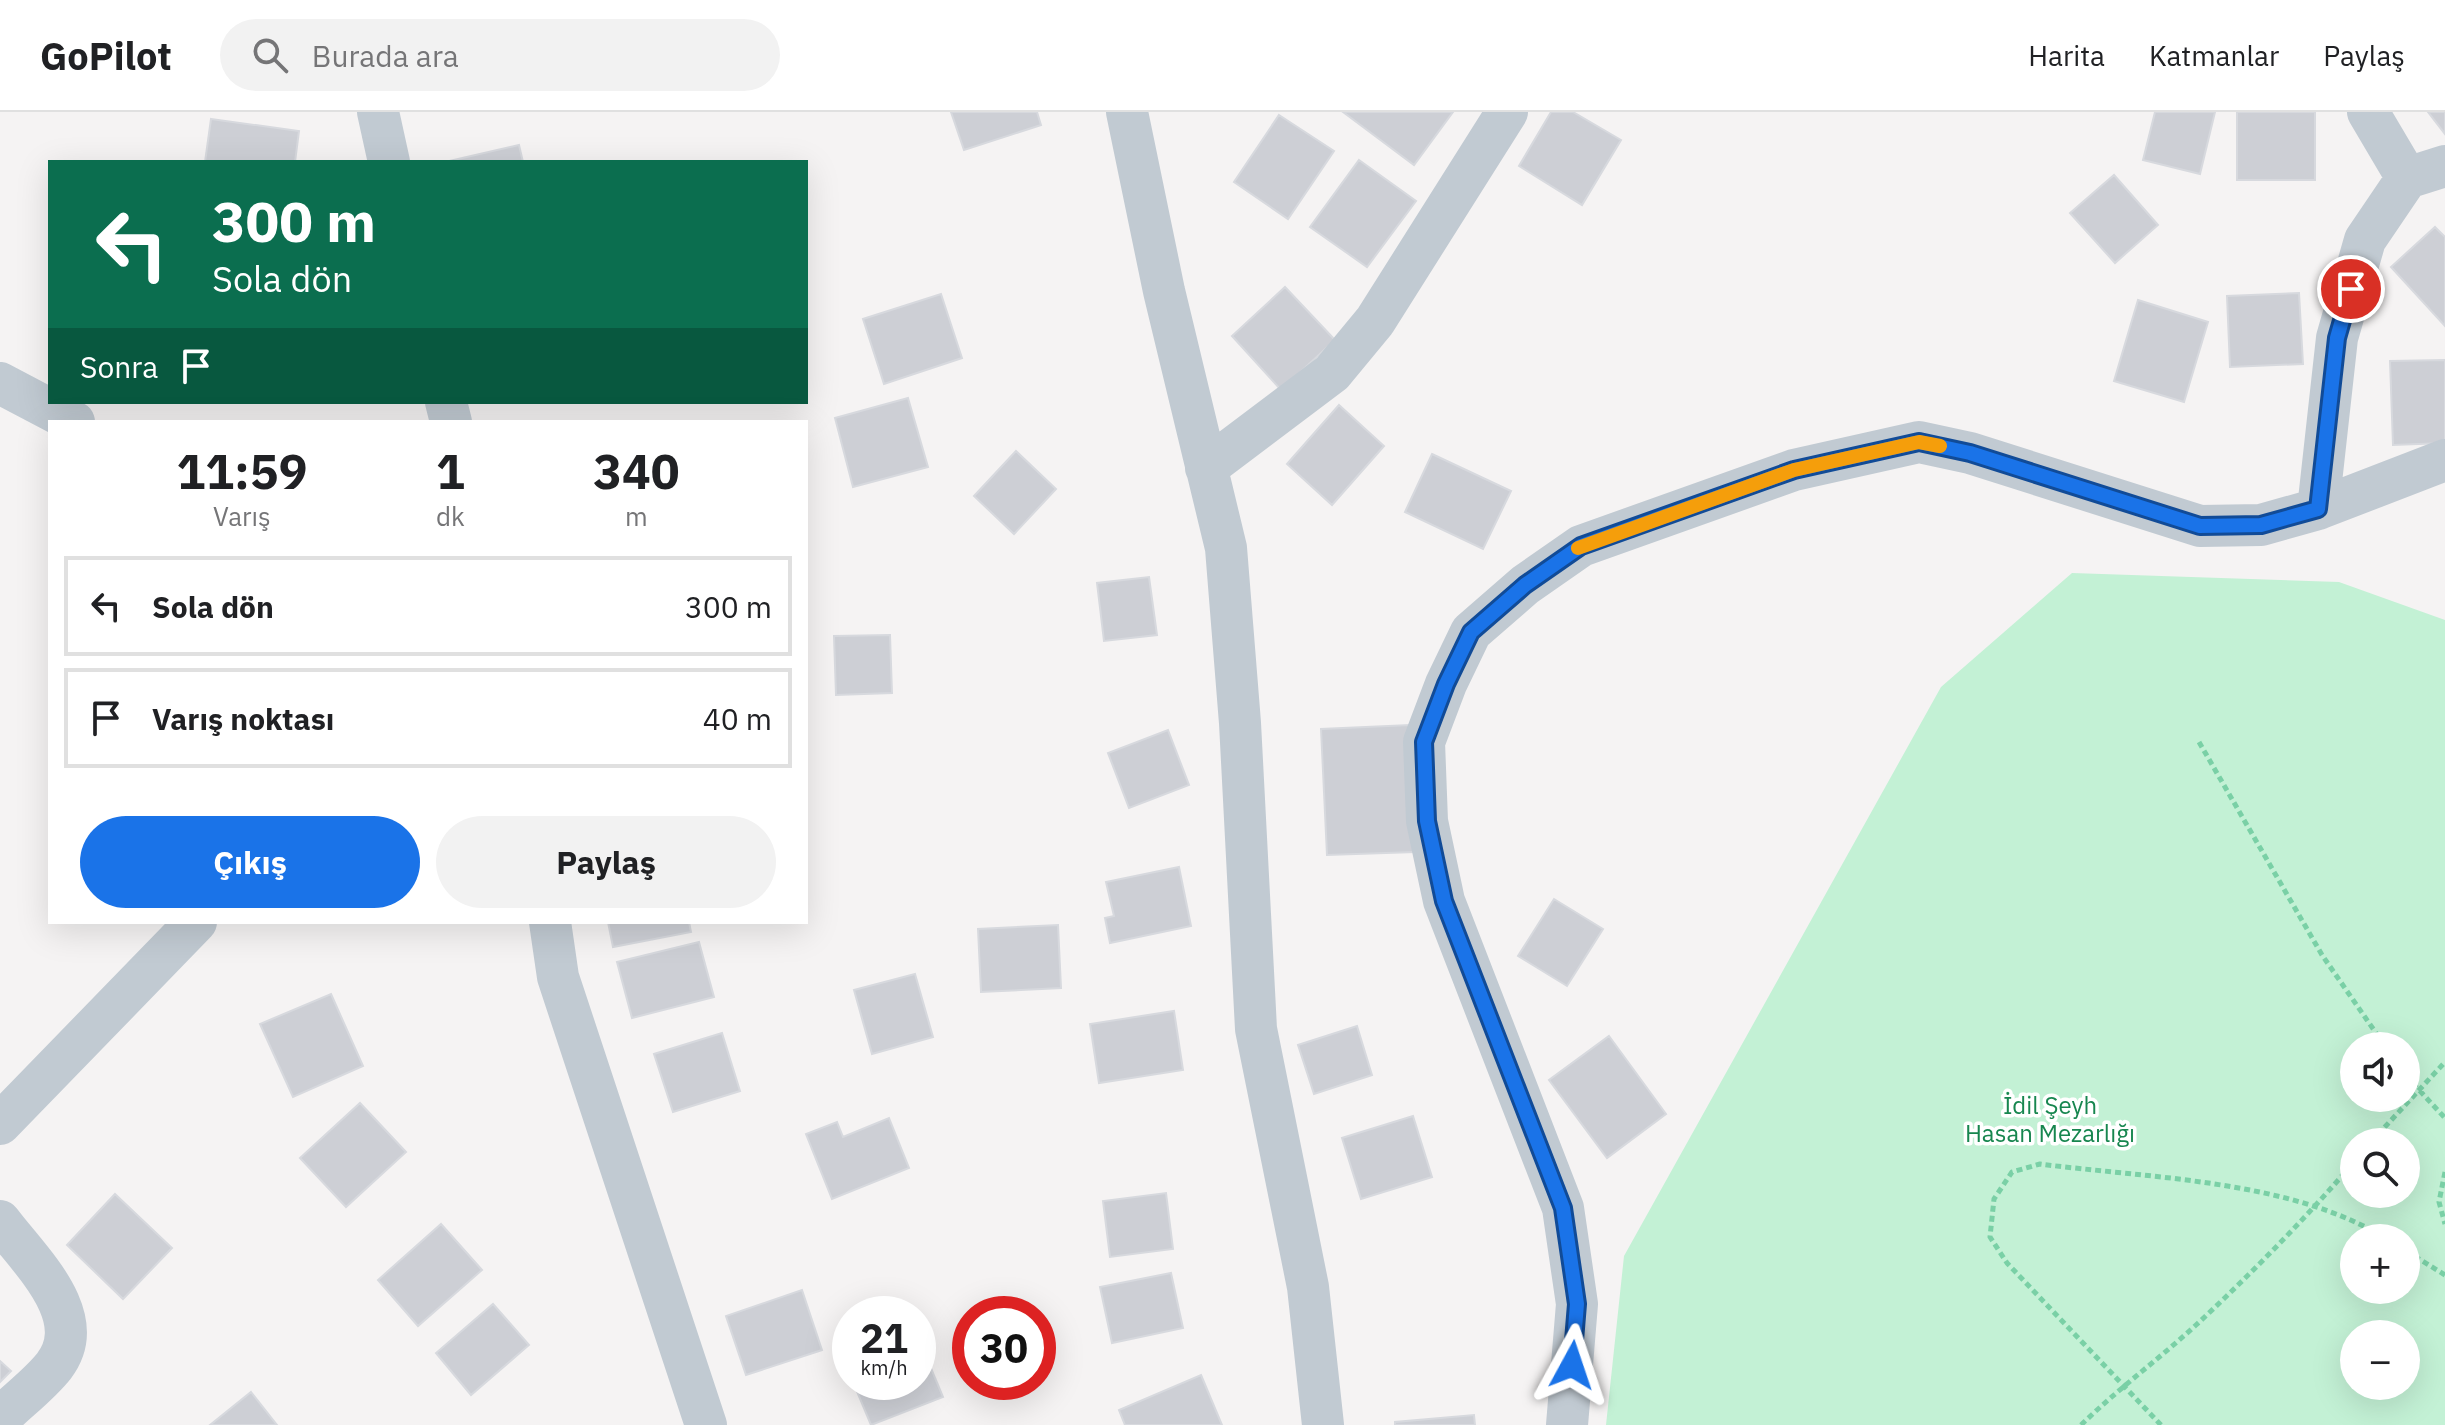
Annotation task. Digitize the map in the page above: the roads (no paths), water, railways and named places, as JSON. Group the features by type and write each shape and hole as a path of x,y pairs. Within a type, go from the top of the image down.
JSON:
{"street":[{"path":"378,112 389,160"},
{"path":"1127,112 1164,291 1226,548 1240,723 1256,1029 1308,1287 1323,1425"},
{"path":"1206,468 1332,373 1375,321 1507,112"},
{"path":"2318,509 2337,338 2365,240 2426,172 2368,112"},
{"path":"0,383 70,420"},
{"path":"1567,1425 1577,1304 1563,1208 1444,901 1427,821 1424,742 1446,684 1471,632 1525,585 1581,546 1794,470 1919,442 1970,453 2200,526 2261,525 2318,509 2445,460"},
{"path":"0,1124 194,924"},
{"path":"550,924 558,977 706,1425"},
{"path":"0,1221 61,1304 69,1332 55,1365 5,1419"}],"park label":[{"name":"İdil Şeyh Hasan Mezarlığı","path":"2050,1120"}]}
